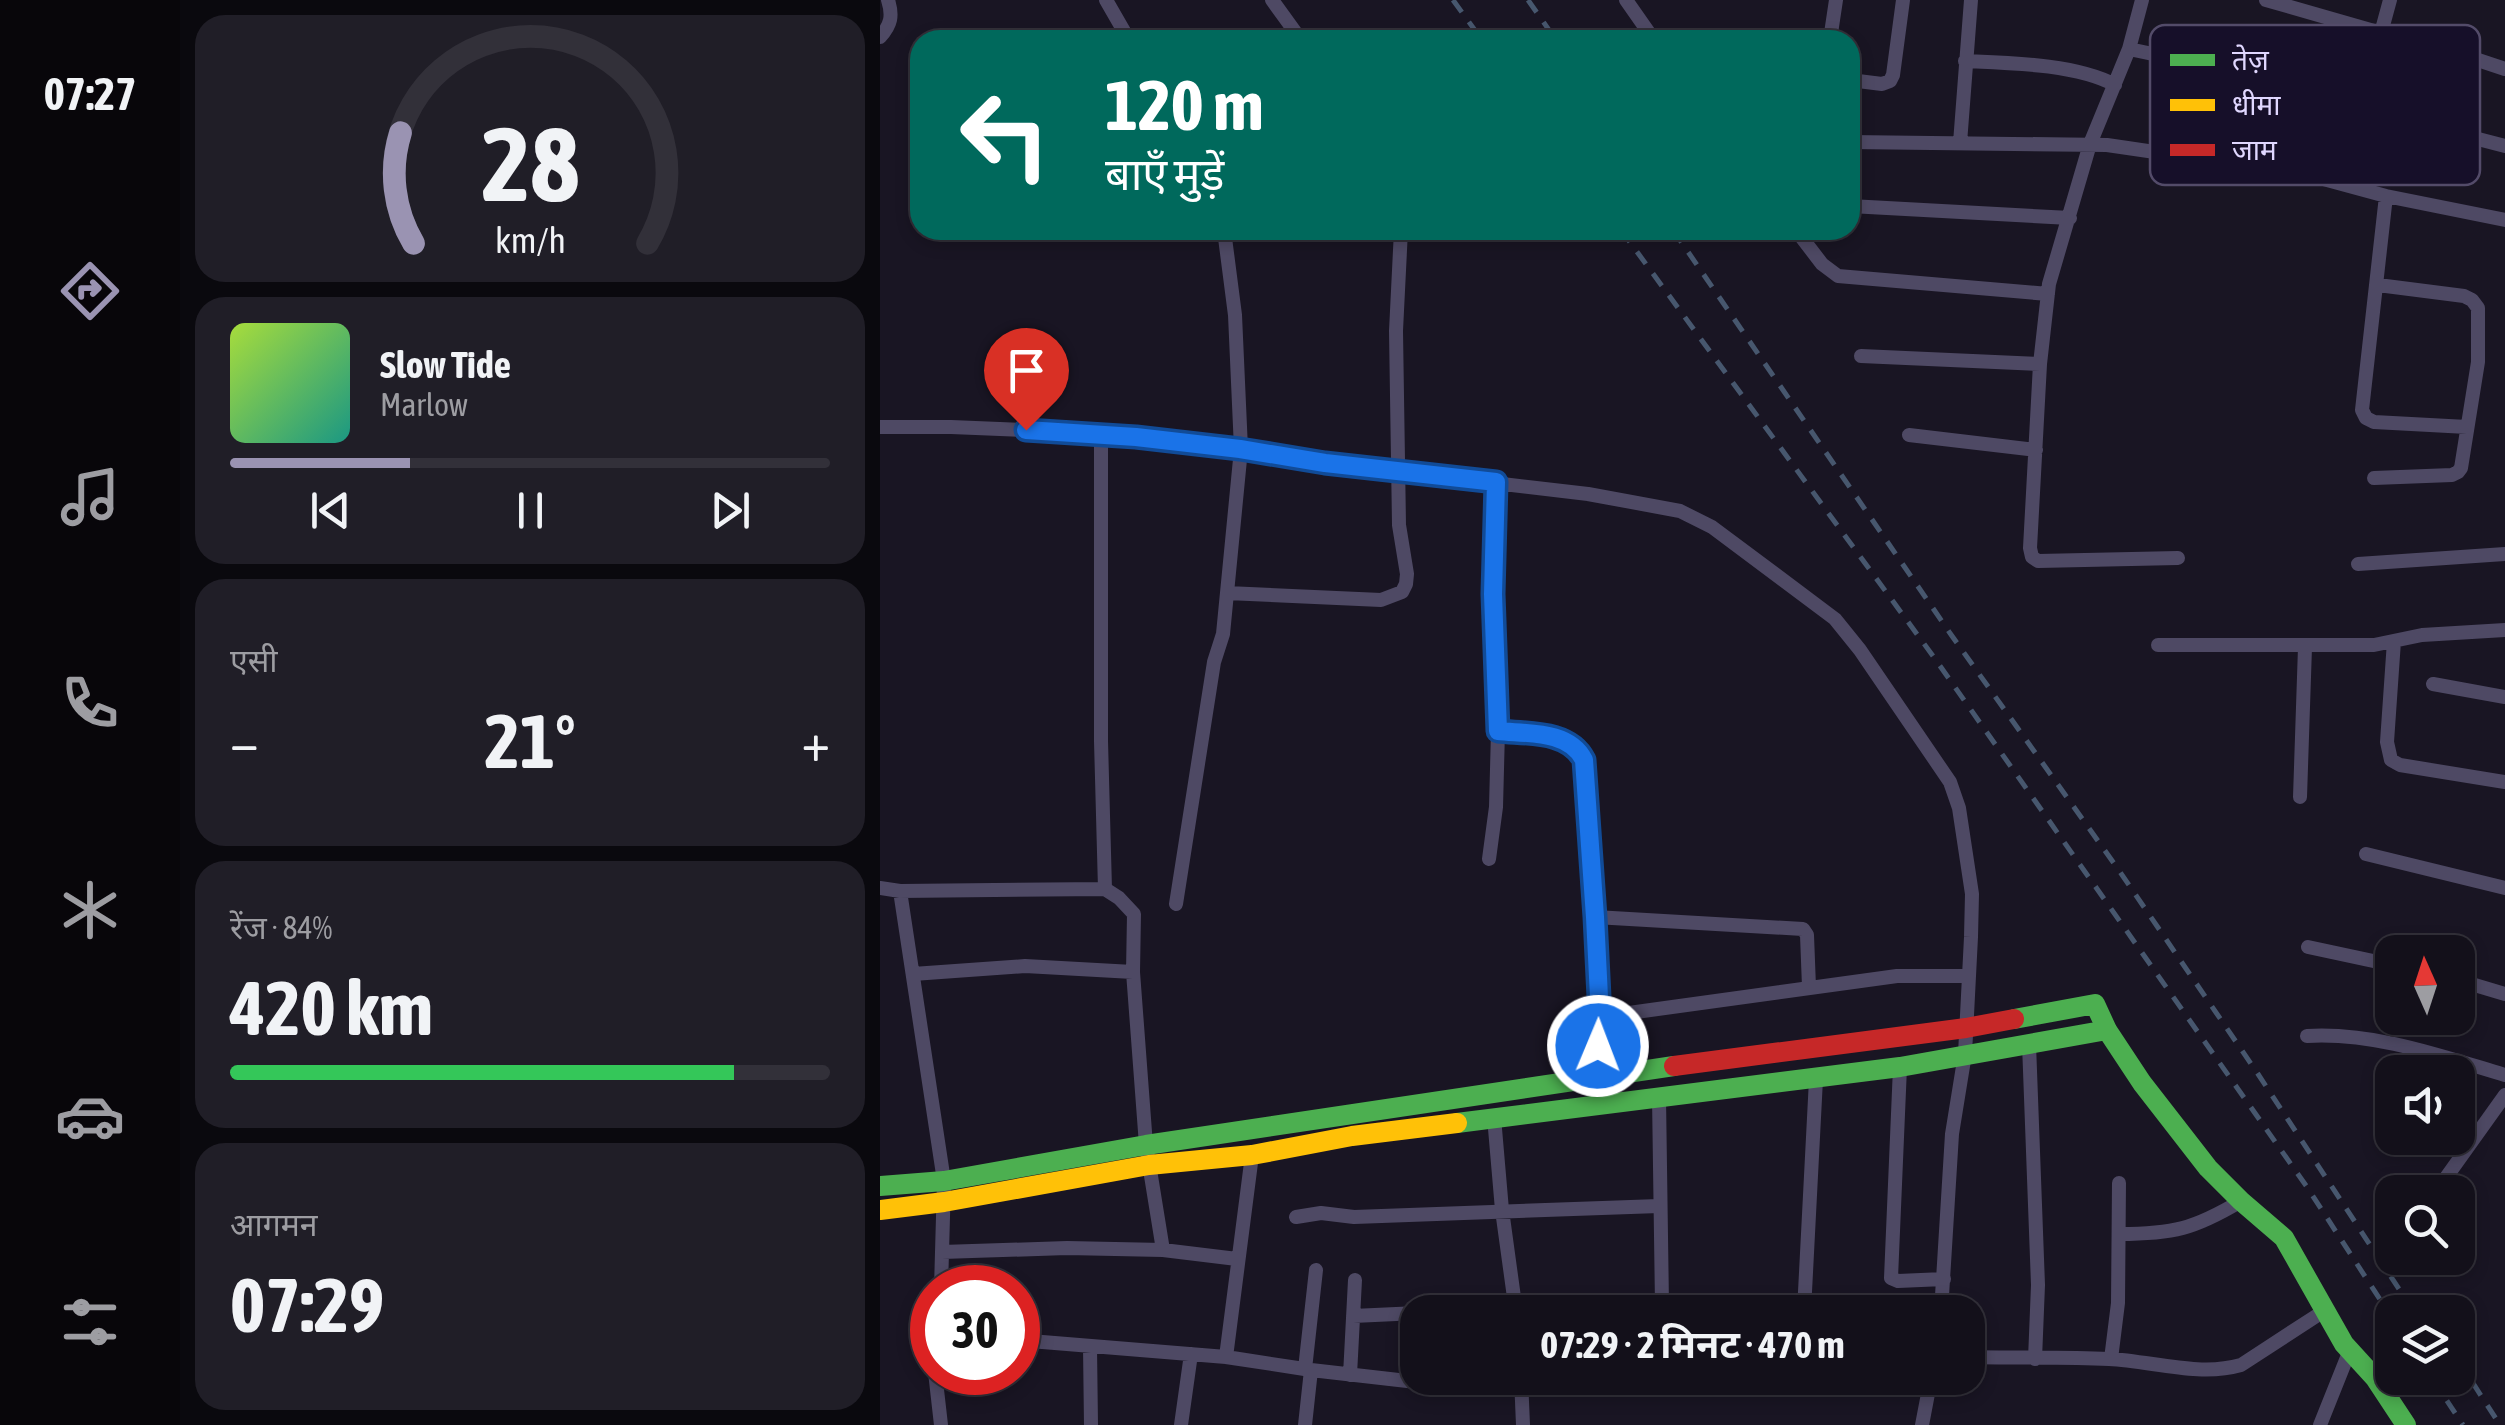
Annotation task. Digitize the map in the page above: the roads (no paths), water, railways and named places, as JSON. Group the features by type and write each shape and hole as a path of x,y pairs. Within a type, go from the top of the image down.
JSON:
{"street":[{"path":"880,37 890,27 888,0"},
{"path":"1106,0 1123,30"},
{"path":"1272,0 1294,30"},
{"path":"1626,0 1647,30"},
{"path":"1832,30 1836,0"},
{"path":"1860,81 1890,81 1903,0"},
{"path":"1960,143 1971,0"},
{"path":"2142,0 2129,49 2090,144 2048,294 2040,364 2030,548 2032,557 2038,561 2178,558"},
{"path":"2266,0 2353,25"},
{"path":"2383,25 2390,0"},
{"path":"2129,49 2150,53"},
{"path":"2480,60 2505,68"},
{"path":"1965,62 2061,70 2102,78 2116,85"},
{"path":"2480,140 2505,146"},
{"path":"1860,142 2090,144 2150,152"},
{"path":"2345,185 2505,220"},
{"path":"2386,196 2362,410 2374,422 2467,427"},
{"path":"1860,207 2070,218"},
{"path":"1176,904 1214,662 1223,634 1240,449 1235,315 1225,240"},
{"path":"1228,594 1381,600 1402,592 1406,584 1399,524 1396,331 1401,240"},
{"path":"1804,240 1829,271 1848,278 2048,294"},
{"path":"2374,478 2458,472 2478,362 2478,308 2472,300 2378,285"},
{"path":"1860,356 2040,364"},
{"path":"880,427 952,426 1102,434 1626,500 1680,511 1712,527 1835,619 1950,782 1959,808 1972,894 1965,1054 1952,1134 1943,1295"},
{"path":"1102,434 1100,742 1104,889"},
{"path":"1909,435 2036,450"},
{"path":"1489,859 1496,807 1498,731 1493,594 1496,482"},
{"path":"2358,564 2505,554"},
{"path":"2158,645 2374,645 2422,635 2505,630"},
{"path":"2394,642 2387,742 2392,760 2400,765 2505,782"},
{"path":"2300,797 2305,646"},
{"path":"2433,684 2505,697"},
{"path":"1498,731 1563,740 1580,752 1586,769 1600,1017 1600,1104"},
{"path":"2366,854 2505,888"},
{"path":"880,888 1104,889 1120,898 1134,914 1133,972 1148,1155 1163,1250"},
{"path":"900,890 944,1191 942,1265"},
{"path":"1595,917 1803,929 1807,935 1809,987"},
{"path":"2308,947 2375,961"},
{"path":"913,974 1025,966 1133,972"},
{"path":"1600,1017 1897,976 1969,976"},
{"path":"2475,985 2505,994"},
{"path":"880,1210 944,1191 1597,1076 1966,1028 2096,1004 2142,1082 2208,1168 2284,1238 2350,1350 2375,1378 2406,1425"},
{"path":"1148,1155 1252,1155 1352,1136 1900,1067 2108,1030"},
{"path":"2307,1036 2338,1034 2371,1040 2505,1075"},
{"path":"2029,1044 2038,1285 2035,1358"},
{"path":"1900,1067 1890,1270 1898,1282 1944,1279"},
{"path":"1805,1295 1816,1079"},
{"path":"2449,1175 2499,1115 2505,1095"},
{"path":"1659,1097 1662,1295"},
{"path":"1494,1117 1514,1295"},
{"path":"1226,1357 1252,1155"},
{"path":"2111,1360 2118,1303 2119,1183"},
{"path":"880,1186 944,1191"},
{"path":"2119,1234 2178,1230 2220,1214 2241,1201"},
{"path":"1296,1217 1658,1206"},
{"path":"942,1252 1163,1250 1237,1259"},
{"path":"1305,1425 1316,1270"},
{"path":"1350,1374 1354,1280"},
{"path":"1985,1357 2111,1360 2226,1369 2241,1365 2324,1310"},
{"path":"1353,1316 1400,1314"},
{"path":"1040,1342 1226,1357 1400,1380"},
{"path":"1090,1347 1091,1425"},
{"path":"2320,1425 2350,1350"},
{"path":"1181,1425 1191,1354"},
{"path":"938,1395 941,1425"},
{"path":"1521,1395 1522,1425"},
{"path":"1922,1425 1928,1395"}],"railway":[{"path":"1453,0 1475,30"},
{"path":"1528,0 1549,30"},
{"path":"1628,240 1933,656 2307,1187 2377,1295"},
{"path":"1680,240 1952,636 2118,869 2403,1295"},
{"path":"2475,1386 2500,1425"},
{"path":"2443,1395 2463,1425"}]}
